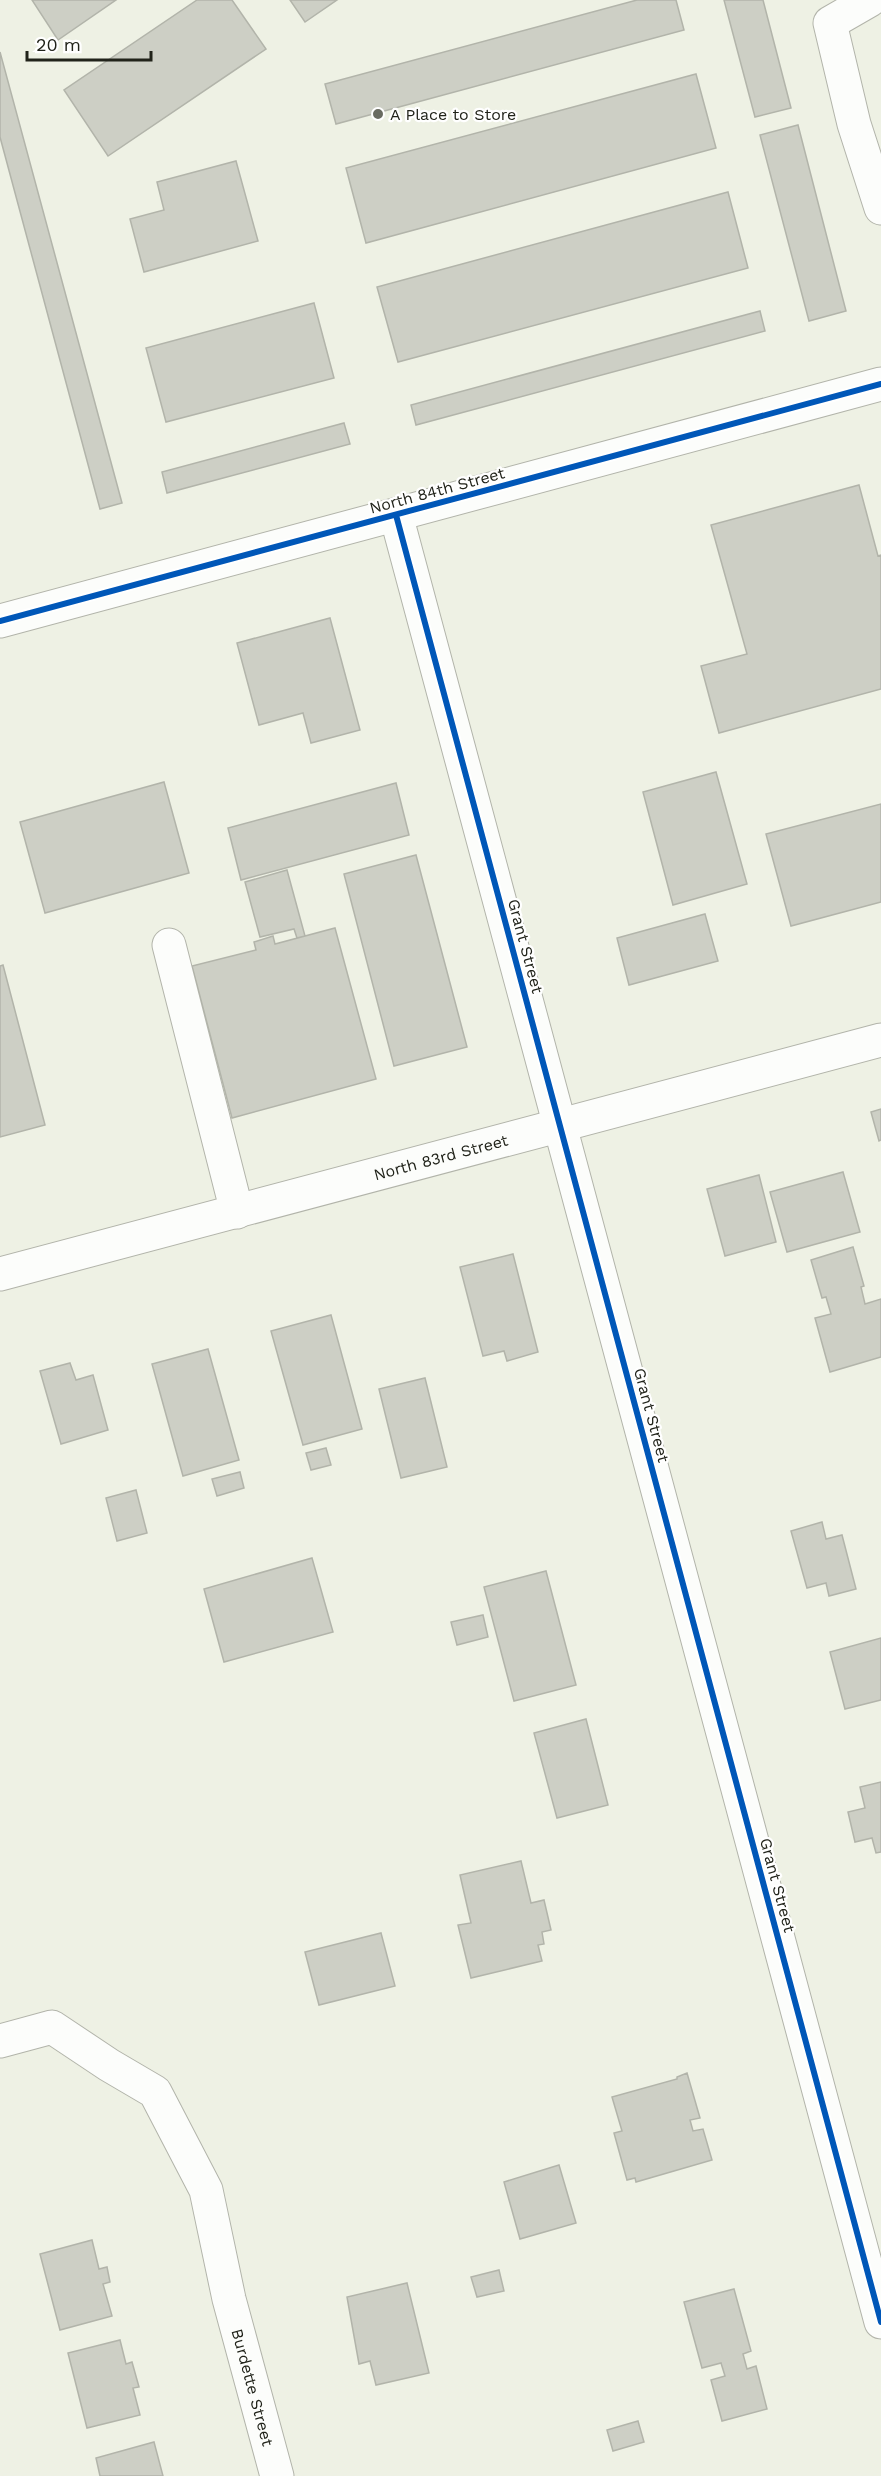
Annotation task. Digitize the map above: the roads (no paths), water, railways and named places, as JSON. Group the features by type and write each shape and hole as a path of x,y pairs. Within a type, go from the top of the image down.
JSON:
{"street":[{"path":"870,0 830,23 854,124 881,208"},
{"name":"North 84th Street","path":"0,621 881,384"},
{"name":"Grant Street","path":"396,515 881,2322"},
{"path":"169,945 237,1212"},
{"name":"North 83rd Street","path":"0,1274 881,1040"},
{"name":"Burdette Street","path":"0,2041 52,2027 155,2092 206,2190 229,2300 277,2476"}],"place":[{"name":"A Place to Store","path":"378,114"}]}
